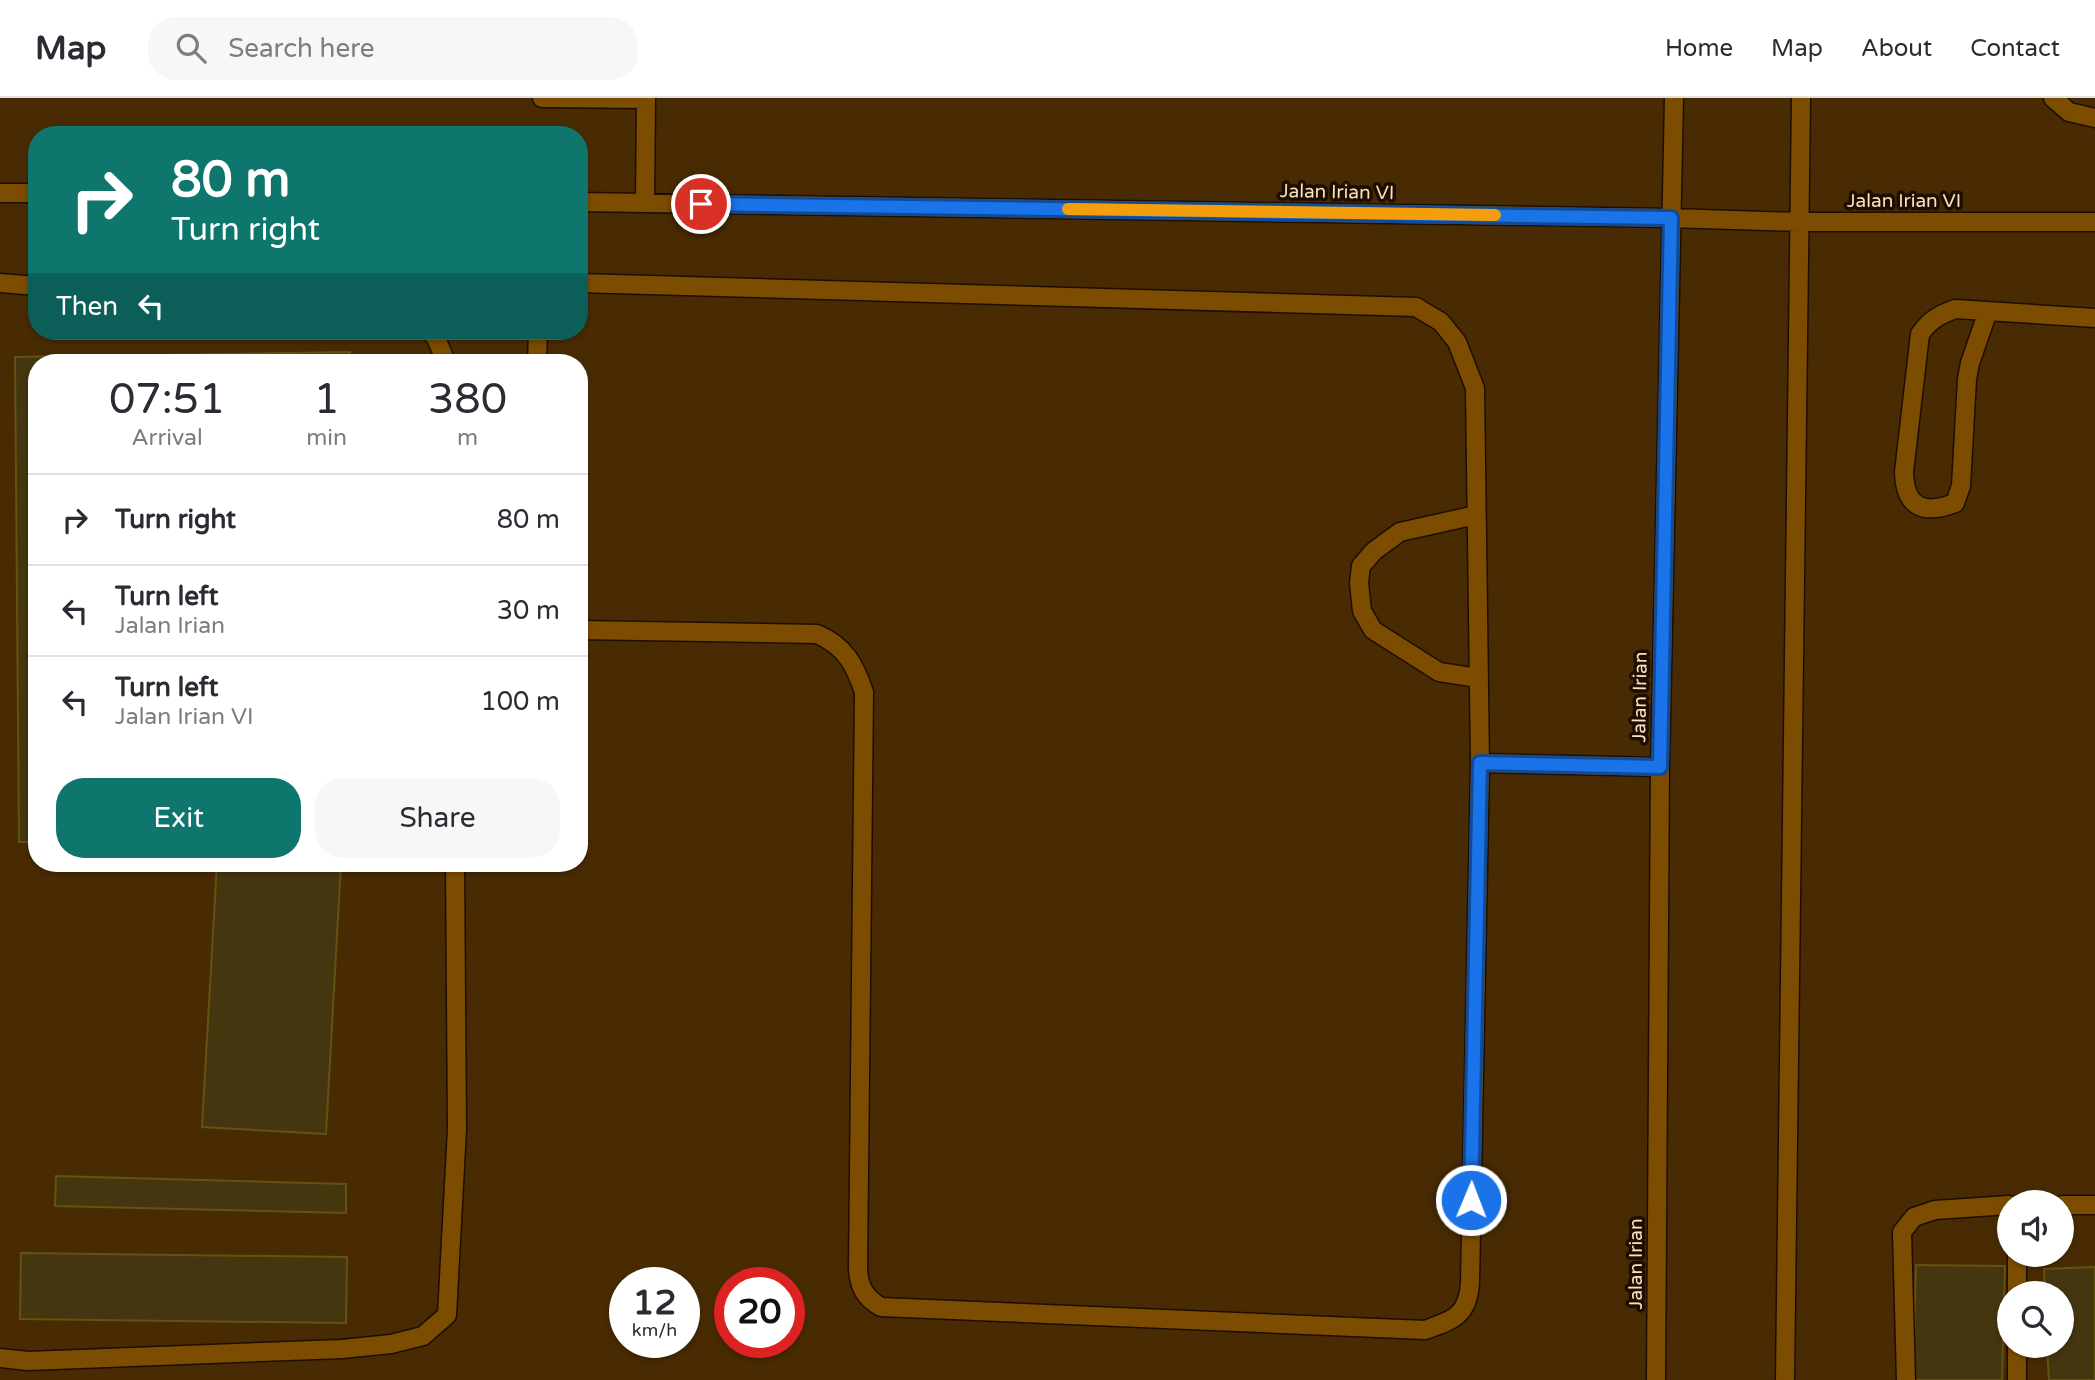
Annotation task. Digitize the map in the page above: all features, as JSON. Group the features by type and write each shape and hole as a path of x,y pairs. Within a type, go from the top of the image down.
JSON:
{"street":[{"path":"542,98 646,99 645,203"},
{"name":"Jalan Irian","path":"1657,1380 1660,767 1674,98"},
{"path":"1785,1380 1801,98"},
{"path":"2053,98 2068,112 2095,118"},
{"path":"0,193 28,193"},
{"name":"Jalan Irian VI","path":"588,202 1800,222 2095,222"},
{"path":"0,283 28,285"},
{"path":"588,283 1416,307 1441,322 1457,342 1475,388 1480,763 1470,1283 1469,1300 1463,1310 1454,1319 1425,1330 881,1307 870,1301 863,1291 858,1269 864,692 856,670 845,652 832,640 817,634 588,630"},
{"path":"1988,312 1967,379 1961,486 1955,503 1938,509 1924,509 1910,499 1903,472 1920,334 1928,323 1938,315 1955,309 2095,318"},
{"path":"1476,515 1400,532 1374,551 1361,566 1359,583 1362,611 1373,630 1439,672 1478,678"},
{"path":"1480,763 1660,767"},
{"path":"0,1358 28,1361 342,1349 391,1344 423,1336 447,1315 457,1129 455,872"},
{"path":"2074,1205 2095,1205"},
{"path":"1906,1380 1902,1232 1914,1217 1935,1210 1997,1206"},
{"path":"2017,1358 2017,1380"}],"shaded area":[{"path":"0,98 2095,98 2095,1380 0,1380"}],"building":[{"path":"350,352 350,354 216,354"},
{"path":"15,357 28,357 28,842 19,842"},
{"path":"216,872 341,872 326,1134 202,1127"},
{"path":"56,1176 346,1184 346,1213 55,1206"},
{"path":"21,1253 347,1257 346,1323 20,1319"},
{"path":"1916,1265 2005,1267 2005,1281 1997,1281 1997,1358 2003,1358 2002,1380 1913,1380"},
{"path":"2095,1267 2095,1380 2049,1380 2048,1358 2074,1358 2074,1281 2044,1281 2044,1269"}],"slow traffic":[{"path":"1068,209 1495,215"}],"route":[{"path":"701,204 1671,218 1660,767 1480,763 1471,1200"}]}
